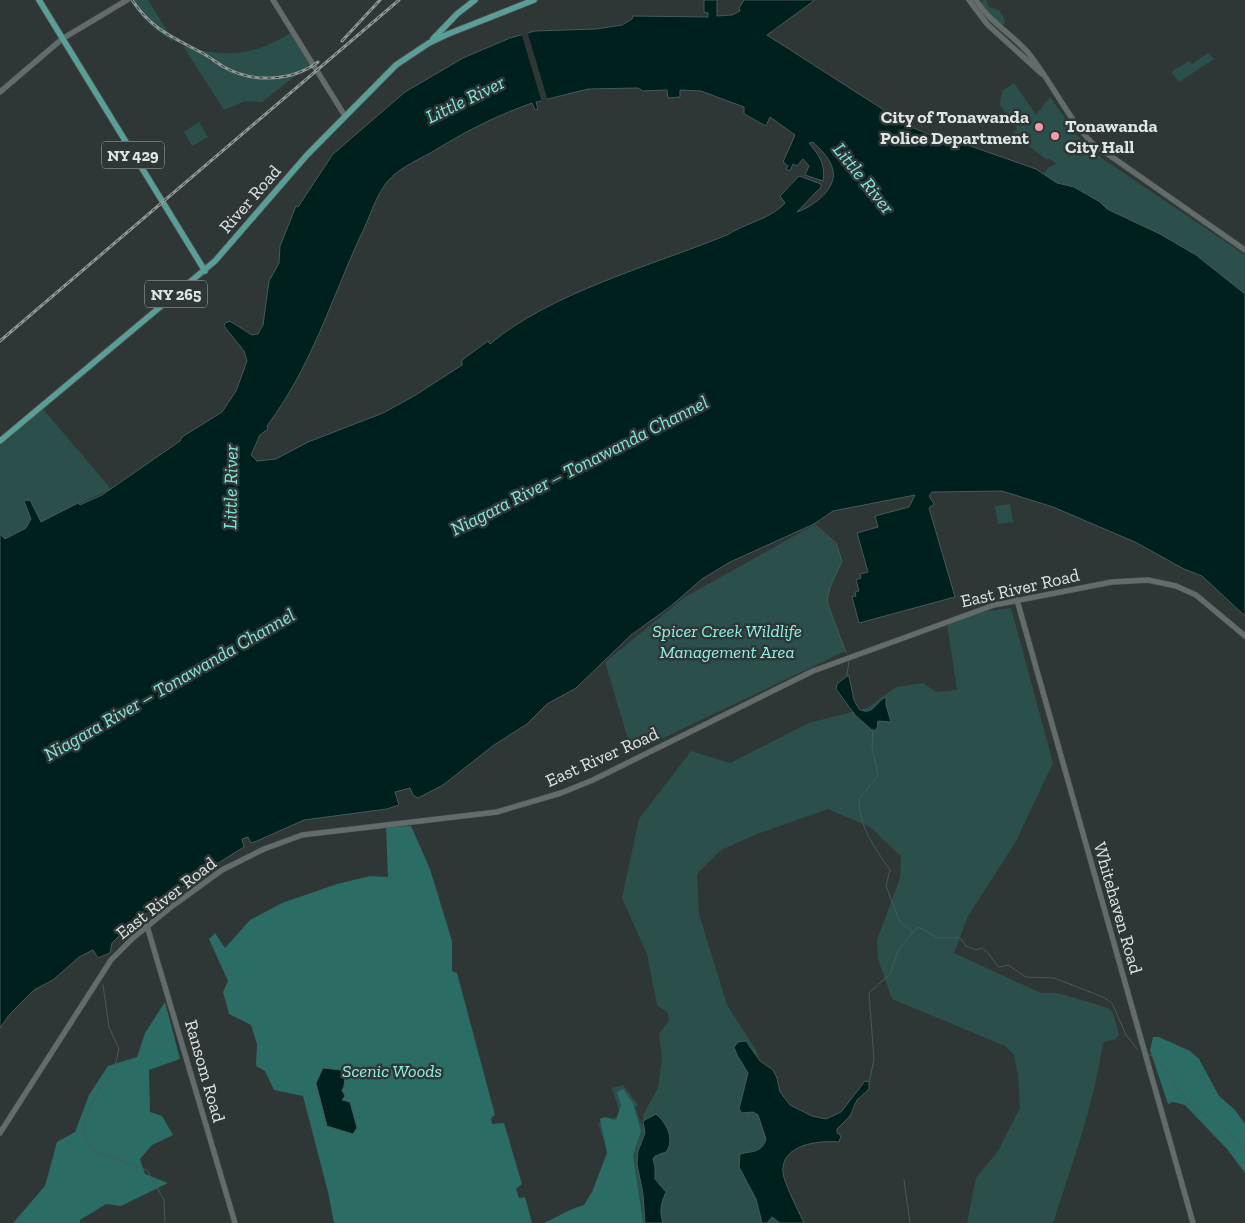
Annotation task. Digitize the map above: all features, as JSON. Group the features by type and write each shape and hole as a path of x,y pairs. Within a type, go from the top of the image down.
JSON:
{"main road":[{"path":"39,0 62,39"},
{"path":"0,92 62,39 127,0"},
{"path":"273,0 344,116"},
{"path":"430,43 457,14 475,0"},
{"name":"River Road","path":"0,440 204,271 344,116 396,65 430,43 534,0"},
{"path":"969,0 988,24 1042,74"},
{"path":"976,0 991,18 1028,53 1080,130 1092,143 1245,250"},
{"name":"NY 429","path":"62,39 204,271"},
{"name":"East River Road","path":"0,1133 111,960 147,926 222,870 278,842 324,831 487,814 561,793 593,780 822,667 969,613 1017,600 1112,582 1154,580 1176,586 1196,595 1245,636"},
{"name":"Whitehaven Road","path":"1017,600 1193,1223"},
{"name":"Ransom Road","path":"147,926 235,1223"}],"green space":[{"path":"135,0 148,0 174,42 145,20 131,2"},
{"path":"982,0 986,0 989,7 999,10 1005,20 1004,24 1000,24 982,4"},
{"path":"294,31 314,61 262,102 245,101 224,110 183,46 215,52 240,53 265,46"},
{"path":"1208,53 1214,59 1179,82 1171,72 1189,61 1192,64"},
{"path":"1014,83 1036,115 1050,97 1077,135 1103,159 1245,255 1245,294 1196,255 1160,234 1107,209 1100,202 1074,187 1057,183 1044,174 1049,167 1057,164 1048,158 1047,160 1013,133 1017,129 1000,105 1002,91"},
{"path":"199,122 208,137 192,146 184,132"},
{"path":"43,409 111,489 41,522 30,500 25,501 31,519 26,528 4,539 0,534 0,446"},
{"path":"1010,504 1013,522 998,524 995,506"},
{"name":"Spicer Creek Wildlife Management Area","path":"814,525 835,543 842,561 830,587 827,602 845,651 632,753 605,662 685,597"},
{"path":"1011,608 1053,763 1015,843 968,916 954,953 1041,993 1058,993 1108,1008 1113,1013 1119,1035 1116,1039 1103,1042 1088,1111 1053,1223 967,1223 976,1178 998,1151 1020,1108 1018,1074 1014,1055 1005,1046 892,999 878,959 877,940 900,878 901,856 870,827 828,809 757,834 721,850 697,874 699,914 727,1005 756,1050 772,1101 780,1180 794,1223 550,1223 587,1211 608,1153 598,1123 621,1116 612,1088 623,1085 638,1105 635,1108 643,1127 643,1115 658,1088 662,1058 659,1033 669,1021 668,1013 657,1005 647,954 622,898 639,819 691,751 730,763 809,723 867,708 896,687 923,683 936,692 957,690 947,624 982,612"},
{"name":"Scenic Woods","path":"411,826 430,869 452,941 452,971 457,973 495,1115 491,1118 492,1124 504,1123 522,1184 516,1189 519,1198 525,1197 532,1223 334,1223 328,1192 303,1096 274,1090 265,1071 256,1066 257,1044 251,1025 229,1014 223,992 228,981 209,939 215,933 225,948 250,920 282,903 337,884 370,876 388,877 386,827"},
{"path":"165,1002 180,1059 149,1070 150,1112 162,1116 173,1135 152,1145 140,1159 145,1174 168,1183 121,1206 106,1204 80,1220 80,1223 13,1223 45,1186 57,1142 75,1132 89,1095 108,1066 137,1057 145,1033"},
{"path":"1153,1037 1159,1037 1190,1051 1199,1059 1219,1096 1235,1110 1245,1124 1245,1173 1227,1149 1185,1105 1173,1102 1168,1104 1150,1050"},
{"path":"623,1089 633,1103 641,1131 633,1155 643,1223 544,1223 584,1205 592,1192 607,1153 600,1119 605,1117 616,1120 621,1105 617,1092"}],"water":[{"path":"704,0 717,0 717,16 732,15 740,11 739,8 744,0 815,0 767,35 909,126 940,139 956,141 1036,169 1057,183 1074,187 1100,202 1107,209 1160,234 1196,255 1245,294 1245,616 1202,576 1184,569 1135,542 1053,507 1002,491 932,492 929,496 934,504 929,508 955,597 859,623 852,597 856,596 855,592 859,591 856,580 861,578 860,574 868,572 857,533 878,527 875,516 909,507 915,495 833,511 814,524 730,562 702,579 671,606 631,635 576,688 547,704 527,724 494,745 443,785 418,798 413,795 410,788 395,792 399,805 387,809 304,820 251,843 248,837 242,839 244,847 199,875 127,928 112,943 110,953 98,958 93,950 79,957 53,980 34,990 10,1014 0,1028 0,534 5,539 26,528 31,519 24,501 30,500 41,522 78,503 80,505 102,495 180,441 182,437 222,412 236,391 247,361 244,351 224,326 225,323 230,321 252,335 258,334 263,325 269,281 279,263 280,246 296,206 298,207 333,154 405,92 463,58 510,38 535,31 596,29 622,25 632,19 633,16 708,17 708,13 704,12","holes":["638,88 643,91 667,90 668,98 680,97 680,90 701,91 744,107 744,114 766,126 770,117 795,135 783,162 788,166 786,169 790,171 793,164 797,166 803,159 809,166 805,175 823,181 824,175 821,160 809,143 813,142 831,163 833,174 829,189 817,201 797,212 821,187 821,184 799,176 780,196 785,203 773,213 727,235 603,282 542,310 514,326 490,344 488,341 462,360 462,365 414,396 383,413 308,442 276,459 257,461 251,455 260,435 268,429 267,426 296,381 308,358 376,202 383,188 392,177 410,164 472,129 532,103 535,110 538,109 536,102 588,89"]},
{"path":"849,676 854,700 859,709 864,711 871,710 886,697 886,705 891,722 878,721 877,729 873,731 855,715 836,689 837,684"},
{"path":"746,1041 760,1061 773,1070 780,1092 790,1105 812,1116 826,1119 841,1112 865,1081 869,1082 869,1089 857,1100 850,1116 837,1129 837,1133 841,1136 839,1142 812,1143 803,1146 794,1150 784,1163 784,1178 804,1223 780,1223 772,1217 767,1223 762,1223 756,1199 739,1167 740,1154 759,1149 766,1139 758,1115 753,1112 742,1113 739,1109 748,1073 734,1047 738,1042"},
{"path":"323,1068 341,1070 342,1072 344,1083 342,1090 345,1096 342,1100 350,1102 357,1128 353,1134 327,1126 316,1083"},
{"path":"656,1114 663,1122 670,1137 669,1147 666,1152 655,1156 653,1159 655,1179 666,1192 661,1207 663,1223 645,1223 643,1194 637,1164 638,1151 645,1133 643,1121"}],"pier":[{"path":"527,31 548,101 542,103 521,32"}],"waterway":[{"path":"814,524 836,543 842,561 830,587 827,602 846,653"},
{"path":"847,675 849,661"},
{"path":"873,729 872,746 878,776 859,799 860,810 868,836 890,870 886,886 900,922 913,932 918,927 938,938 960,938 966,946 976,950 982,948 999,967 1008,965 1026,977 1054,978 1103,997 1112,1003 1126,1035 1137,1049"},
{"path":"869,1082 874,1060 869,993 890,974 898,951 913,932"},
{"path":"103,985 109,1027 119,1049 114,1070 95,1097 82,1128 91,1150 147,1170 164,1200 165,1223"},
{"path":"1148,1054 1157,1059 1191,1106 1211,1118 1245,1148"},
{"path":"904,1180 910,1223"}],"railway":[{"path":"132,0 140,11 164,32 235,72 259,78 284,77 307,69 318,62"},
{"path":"342,41 380,0"},
{"path":"0,341 399,0"}],"place":[{"name":"City of Tonawanda Police Department","path":"1039,127"},
{"name":"Tonawanda City Hall","path":"1055,136"}],"water label":[{"name":"Little River","path":"465,99"},
{"name":"Little River","path":"864,178"},
{"name":"Niagara River – Tonawanda Channel","path":"579,465"},
{"name":"Little River","path":"230,487"},
{"name":"Niagara River – Tonawanda Channel","path":"169,684"}]}
